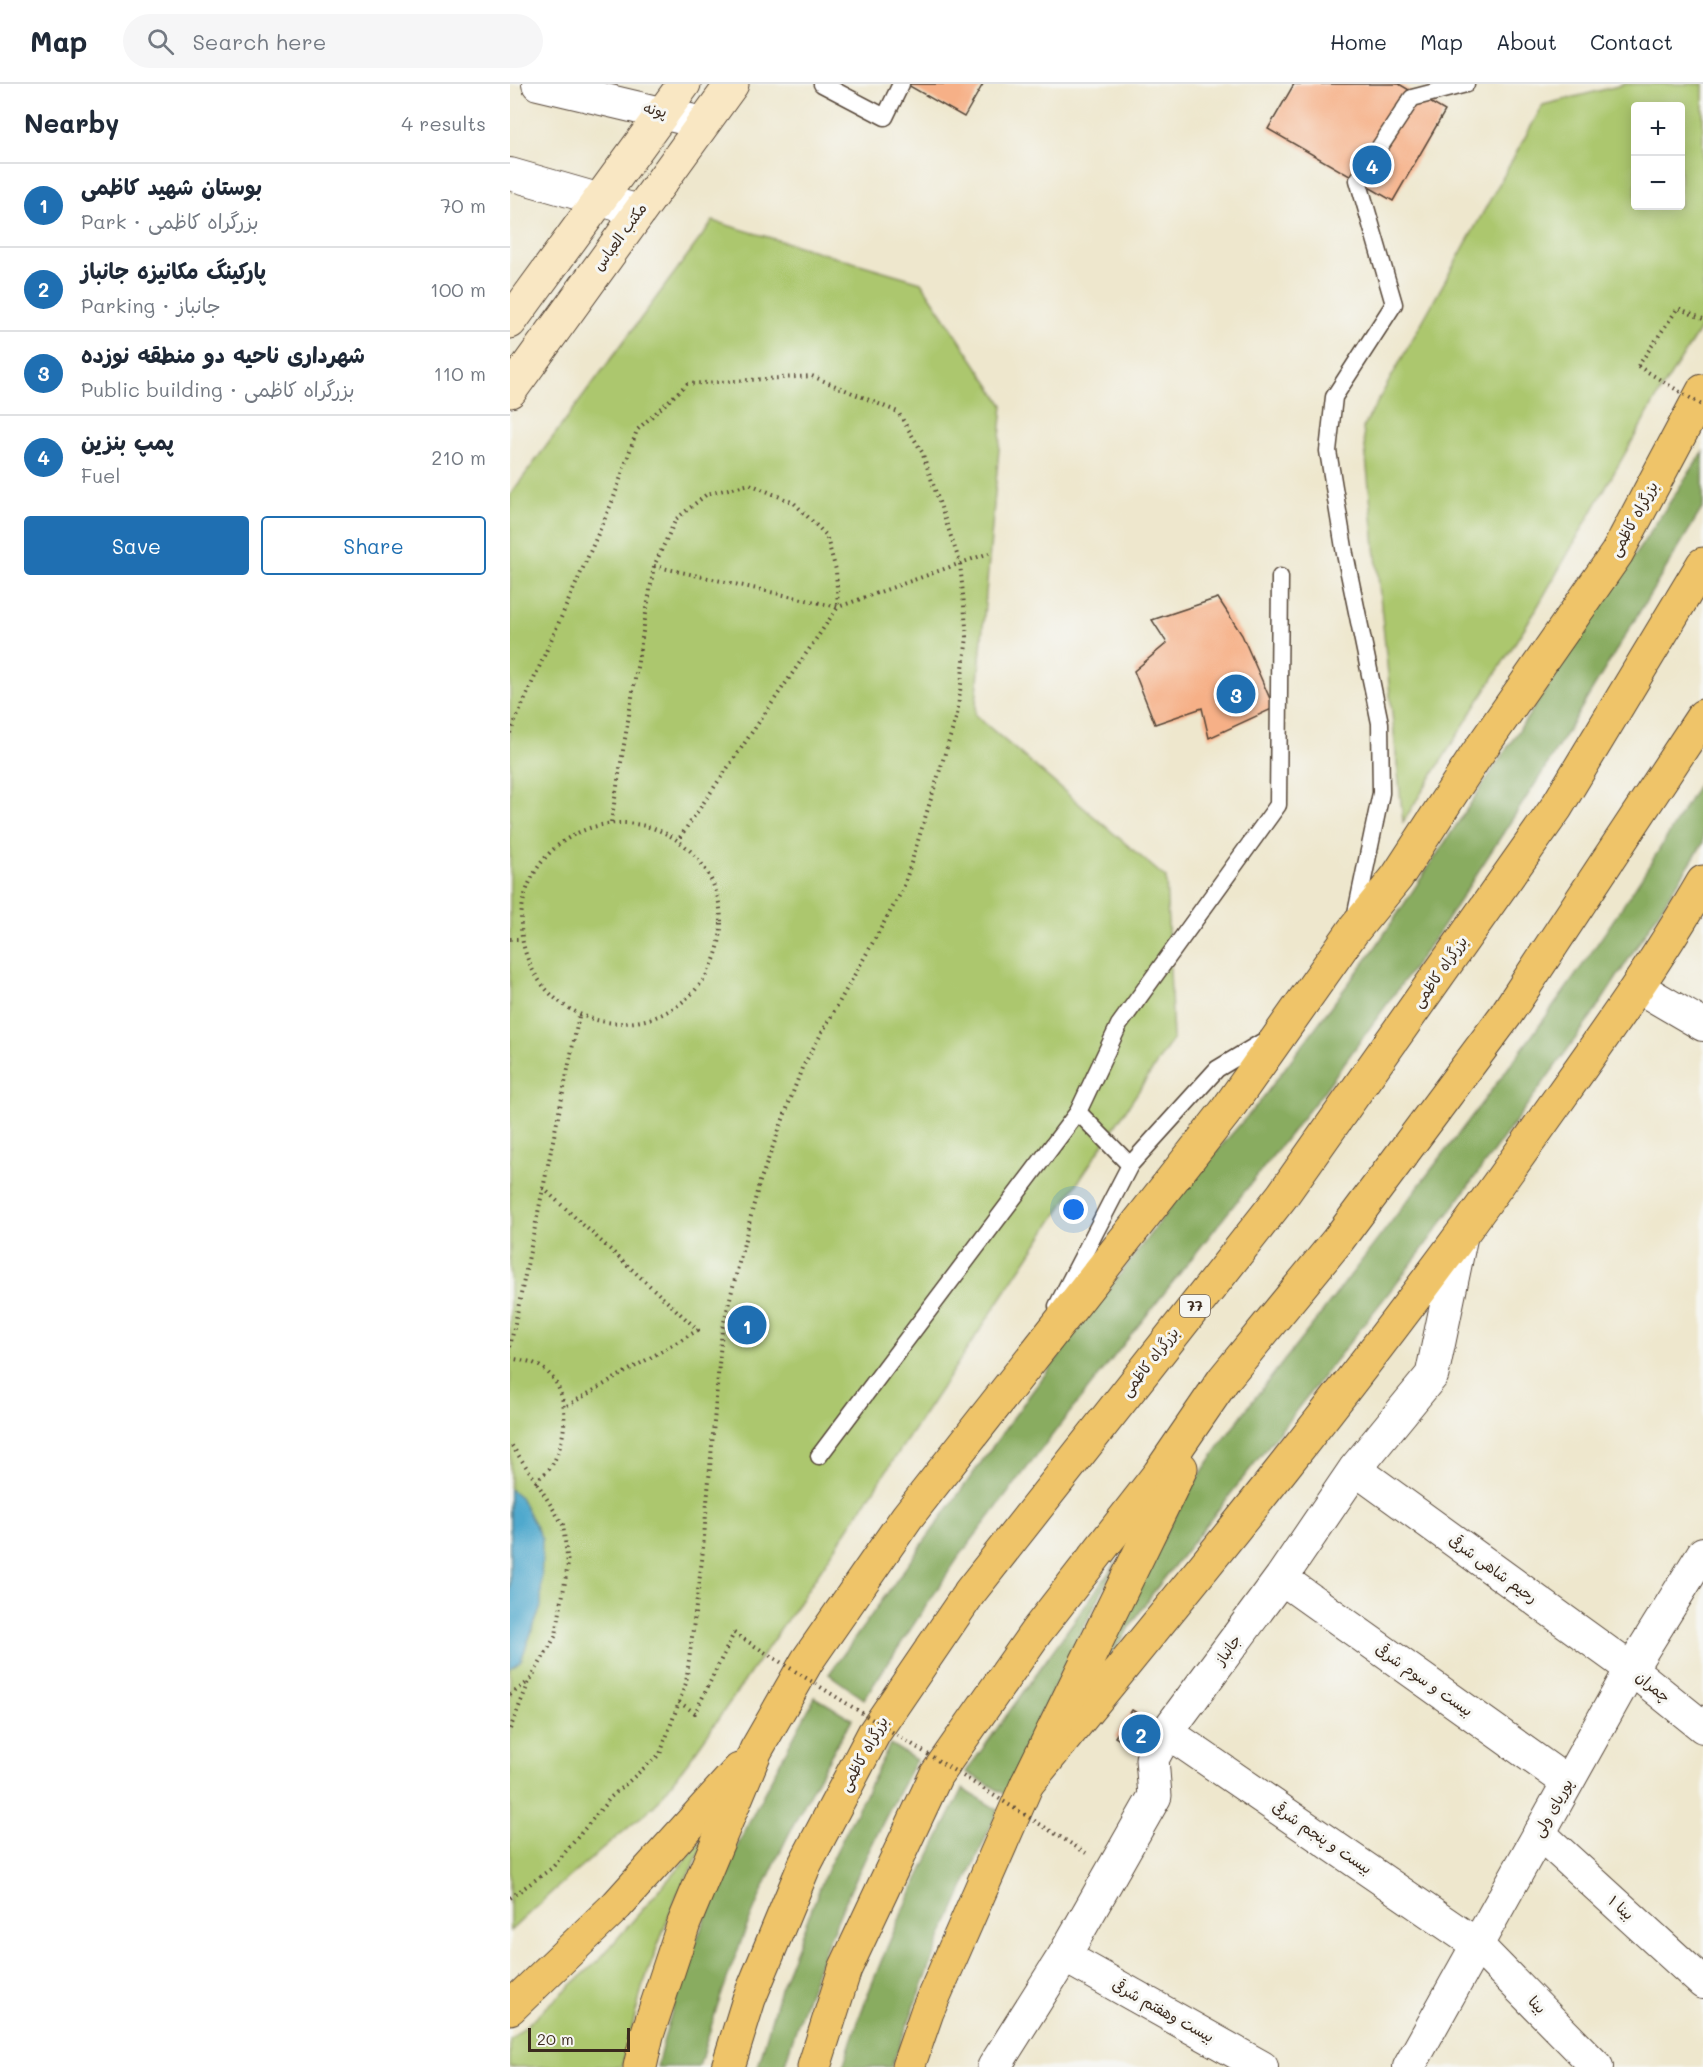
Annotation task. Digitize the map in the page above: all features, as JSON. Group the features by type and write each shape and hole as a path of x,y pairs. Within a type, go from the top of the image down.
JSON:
{"highway":[{"name":"بزرگراه کاظمی","path":"756,1750 807,1661 900,1526 1226,1111 1353,932 1397,877 1475,758 1617,553 1703,391"},
{"path":"1617,553 1703,433"},
{"name":"بزرگراه کاظمی","path":"728,2067 749,1999 805,1864 874,1733 969,1592 1282,1196 1556,808 1703,564"},
{"path":"814,2067 845,1969 936,1775 1036,1632 1159,1474 1224,1379 1338,1240 1505,1016 1703,716"},
{"path":"1027,1784 1252,1510 1461,1236 1638,987 1701,888"},
{"path":"908,2067 927,2012 1027,1784 1224,1379"},
{"path":"510,2008 617,1905 756,1750"},
{"path":"640,2067 647,2035 684,1923 756,1750"}],"main road":[{"path":"510,322 684,84"},
{"name":"مکتب العباس","path":"510,391 732,84"}],"street":[{"name":"پونه","path":"538,84 703,123"},
{"path":"510,174 639,211"},
{"path":"1638,987 1703,1025"},
{"name":"جانباز","path":"994,2067 1064,1956 1155,1796 1152,1759 1167,1732 1281,1578 1355,1469 1432,1375 1461,1236"},
{"name":"رحیم شاهی شرقی","path":"1355,1469 1631,1669"},
{"name":"پوریای ولی","path":"1409,2067 1631,1669 1703,1553"},
{"name":"بیست و سوم شرقی","path":"1281,1578 1567,1782"},
{"name":"چمران","path":"1631,1669 1703,1727"},
{"name":"بیست و پنجم شرقی","path":"1167,1732 1476,1944"},
{"name":"بینا ۱","path":"1539,1833 1703,1983"},
{"name":"بینا","path":"1476,1944 1597,2067"},
{"name":"بیست وهفتم شرقی","path":"1064,1956 1262,2067"}],"lane":[{"path":"822,84 885,117 901,84"},
{"path":"1353,932 1382,793 1380,723 1345,554 1328,451 1334,397 1394,304 1358,180 1412,98 1466,84"},
{"path":"819,1456 1078,1112 1119,1025 1278,805 1280,577"},
{"path":"1027,1365 1130,1165 1217,1070 1285,1027"},
{"path":"1078,1112 1130,1165"}],"path":[{"path":"1703,318 1678,308 1638,366 1703,405"},
{"path":"510,733 613,501 637,430 687,384 812,376 898,412 922,452 960,563 967,637 957,715 903,889 802,1068 759,1184 722,1330 702,1560 686,1683 680,1702 660,1754 611,1797 552,1869 510,1898"},
{"path":"611,822 654,566 676,519 707,494 750,484 794,503 826,535 836,570 838,607 678,840"},
{"path":"654,566 838,607 989,553"},
{"path":"611,822 646,825 678,840 702,863 717,892 722,925 716,958 700,987 675,1009 644,1022 612,1024 579,1016 552,997 531,971 521,939 521,906 531,875 552,849 579,830 611,822"},
{"path":"510,939 521,939"},
{"path":"510,1347 579,1016"},
{"path":"543,1188 698,1330 566,1407"},
{"path":"510,1358 534,1363 555,1381 566,1407 562,1437 552,1466 536,1481"},
{"path":"510,1443 536,1481 562,1526 568,1564 556,1635 529,1682 510,1729"},
{"path":"680,1702 695,1713 734,1633 1086,1853"},
{"path":"510,1695 529,1682"}],"green space":[{"path":"1626,84 1703,84 1703,324 1659,394 1535,611 1403,822 1363,428 1543,105"},
{"path":"713,221 921,282 1003,405 975,715 1166,878 1173,1039 794,1610 693,1755 655,1805 554,1890 510,1931 510,495"},
{"path":"1703,452 1703,507 1539,778 1437,935 1324,1091 1063,1421 958,1558 864,1699 829,1674 1026,1400 1187,1185 1258,1104 1375,948"},
{"path":"1703,776 1703,843 1594,1013 1419,1254 1152,1594 1093,1682 1154,1555 1181,1505 1211,1458 1573,979 1662,845"},
{"path":"1117,1561 1037,1722 1045,1728 1010,1797 966,1772"},
{"path":"815,1697 852,1719 783,1845 745,1931 728,1975 699,2067 657,2067 685,1970 703,1923 745,1831"},
{"path":"890,1744 916,1760 842,1910 811,1987 784,2067 758,2067 780,1989 827,1870"},
{"path":"963,1789 998,1810 942,1936 891,2067 843,2067 882,1960 912,1891"},
{"path":"713,1828 676,1897 642,1988 622,2067 510,2067 510,2040 598,1961"}],"water":[{"path":"510,1489 520,1497 542,1539 541,1607 521,1660 510,1669"}],"building":[{"path":"906,84 983,84 964,117"},
{"path":"1294,84 1399,84 1445,111 1393,201 1268,129"},
{"path":"1218,598 1242,635 1274,708 1209,738 1202,708 1155,724 1134,671 1167,643 1152,620"},
{"path":"1132,1710 1167,1732 1151,1759 1115,1737"}],"place":[{"name":"پمپ بنزین","path":"1372,165"},
{"name":"شهرداری ناحیه دو منطقه نوزده","path":"1236,694"},
{"name":"بوستان شهید کاظمی","path":"747,1325"},
{"name":"پارکینگ مکانیزه جانباز","path":"1141,1734"}]}
